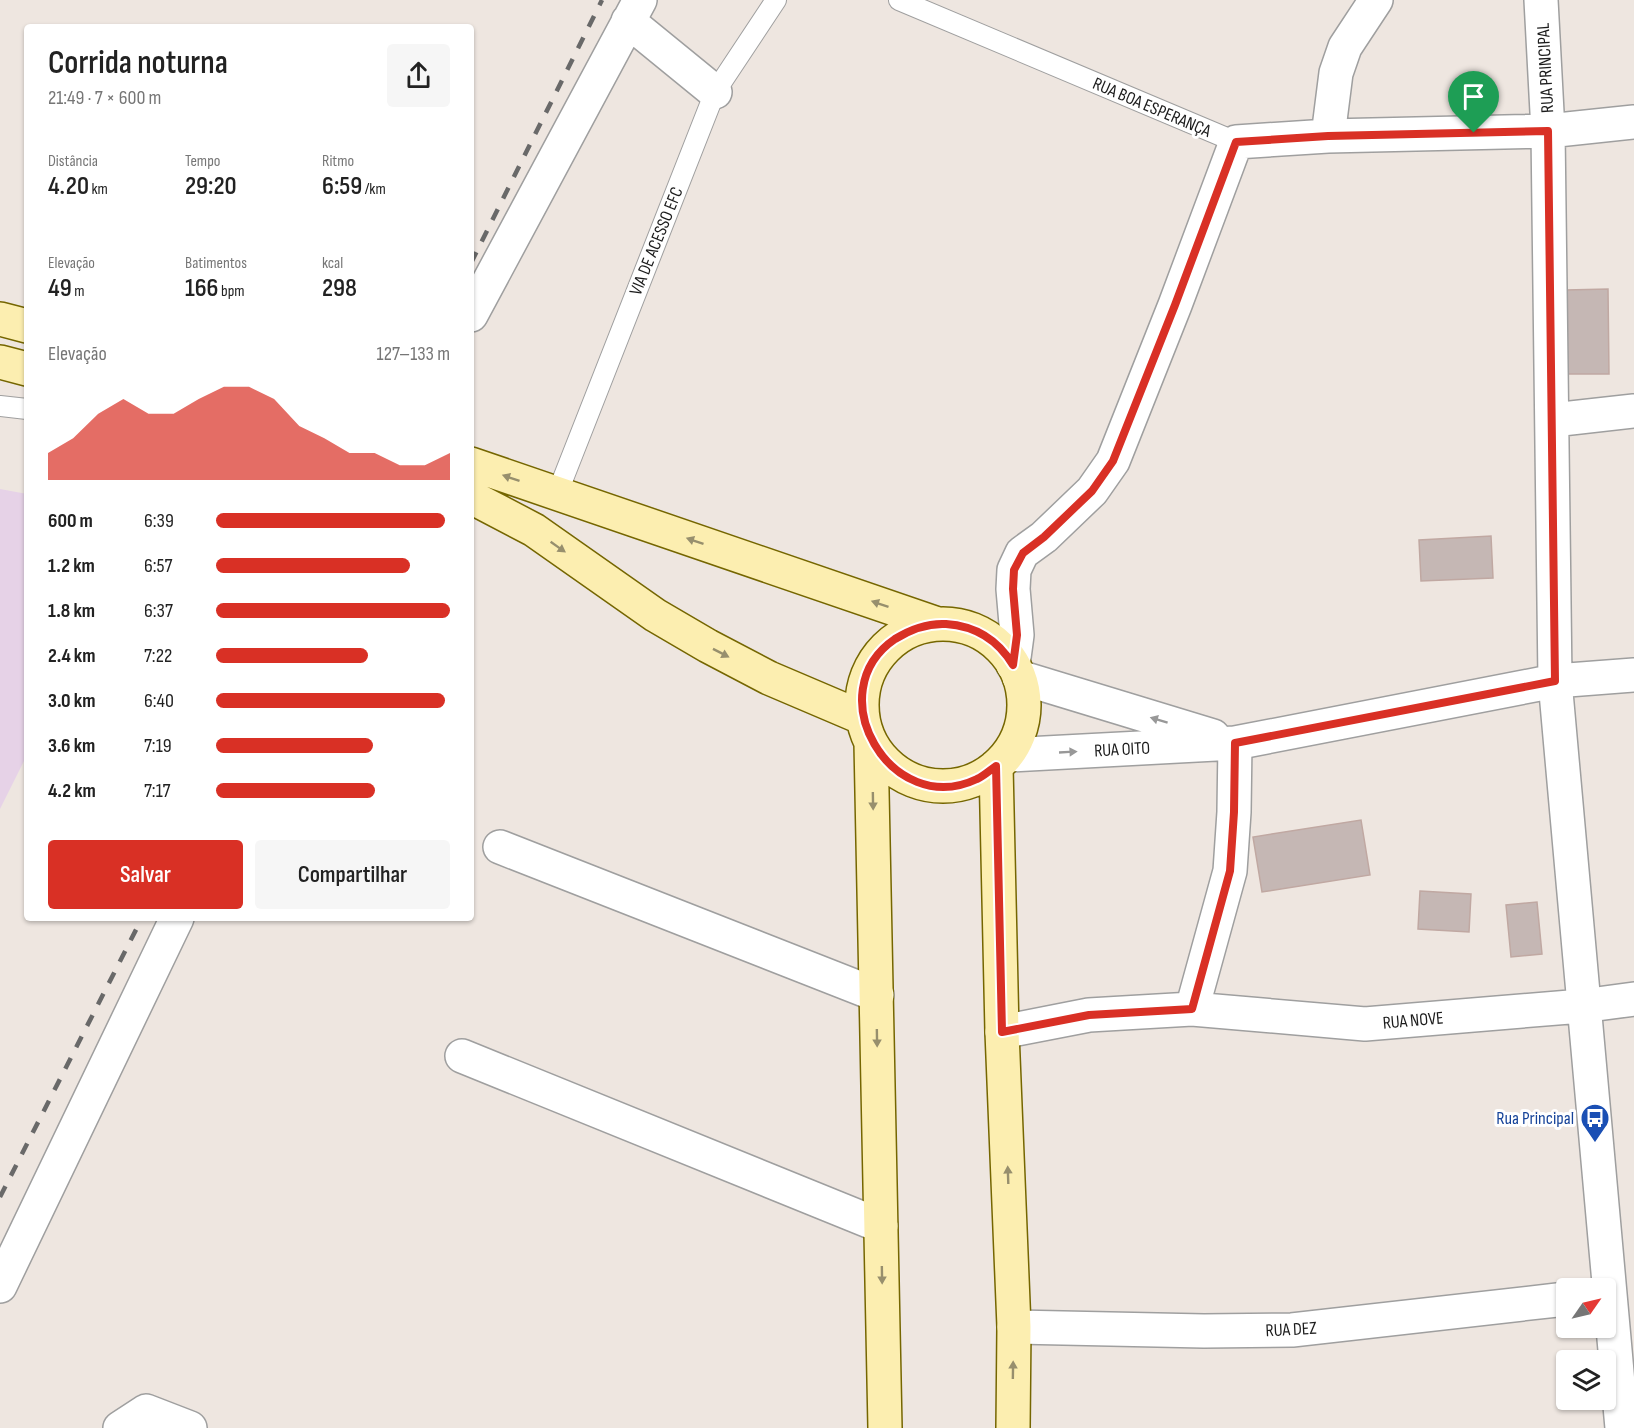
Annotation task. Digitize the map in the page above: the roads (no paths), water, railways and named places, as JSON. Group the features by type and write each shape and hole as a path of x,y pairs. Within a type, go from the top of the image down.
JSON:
{"street":[{"path":"1328,136 1336,73 1345,47 1376,0"},
{"name":"RUA PRINCIPAL","path":"1541,0 1548,131 1555,681 1582,1006 1614,1278"},
{"path":"474,309 634,10 715,92"},
{"name":"RUA BOA ESPERANÇA","path":"1236,142 1328,136 1548,131 1634,123"},
{"path":"474,499 534,530 656,615 708,646 867,730 887,763 907,777 929,785 953,785 976,779 1003,761 1020,731 1024,704 1016,671 1014,570 1023,553 1044,537 1092,491 1113,461 1236,142"},
{"path":"0,319 24,325"},
{"path":"0,362 24,368"},
{"path":"1553,420 1634,411"},
{"path":"474,465 935,623 962,625 986,636 1006,654 1016,671"},
{"path":"885,1428 877,995 867,730 862,692 871,666 886,645 909,630 935,623"},
{"name":"RUA OITO","path":"1016,671 1235,743"},
{"name":"RUA OITO","path":"1003,761 1235,743 1555,681 1634,675"},
{"path":"1192,1009 1230,871 1235,743"},
{"path":"1003,761 1002,1032 1014,1327 1013,1428"},
{"path":"500,847 877,995"},
{"path":"0,1286 176,921"},
{"name":"RUA NOVE","path":"1002,1032 1089,1015 1192,1009 1365,1024 1582,1006 1634,999"},
{"path":"462,1056 881,1226"},
{"name":"RUA PRINCIPAL","path":"1616,1293 1622,1428"},
{"name":"RUA DEZ","path":"1014,1327 1204,1331 1292,1330 1556,1300"},
{"path":"120,1428 146,1411 190,1428"}],"lane":[{"name":"VIA DE ACESSO EFC","path":"557,494 715,92 776,0"},
{"name":"RUA BOA ESPERANÇA","path":"899,0 1236,142"},
{"path":"0,406 24,409"}],"railway":[{"path":"474,257 602,0"},
{"path":"0,1197 140,921"}],"place":[{"name":"Rua Principal","path":"1595,1144"}]}
